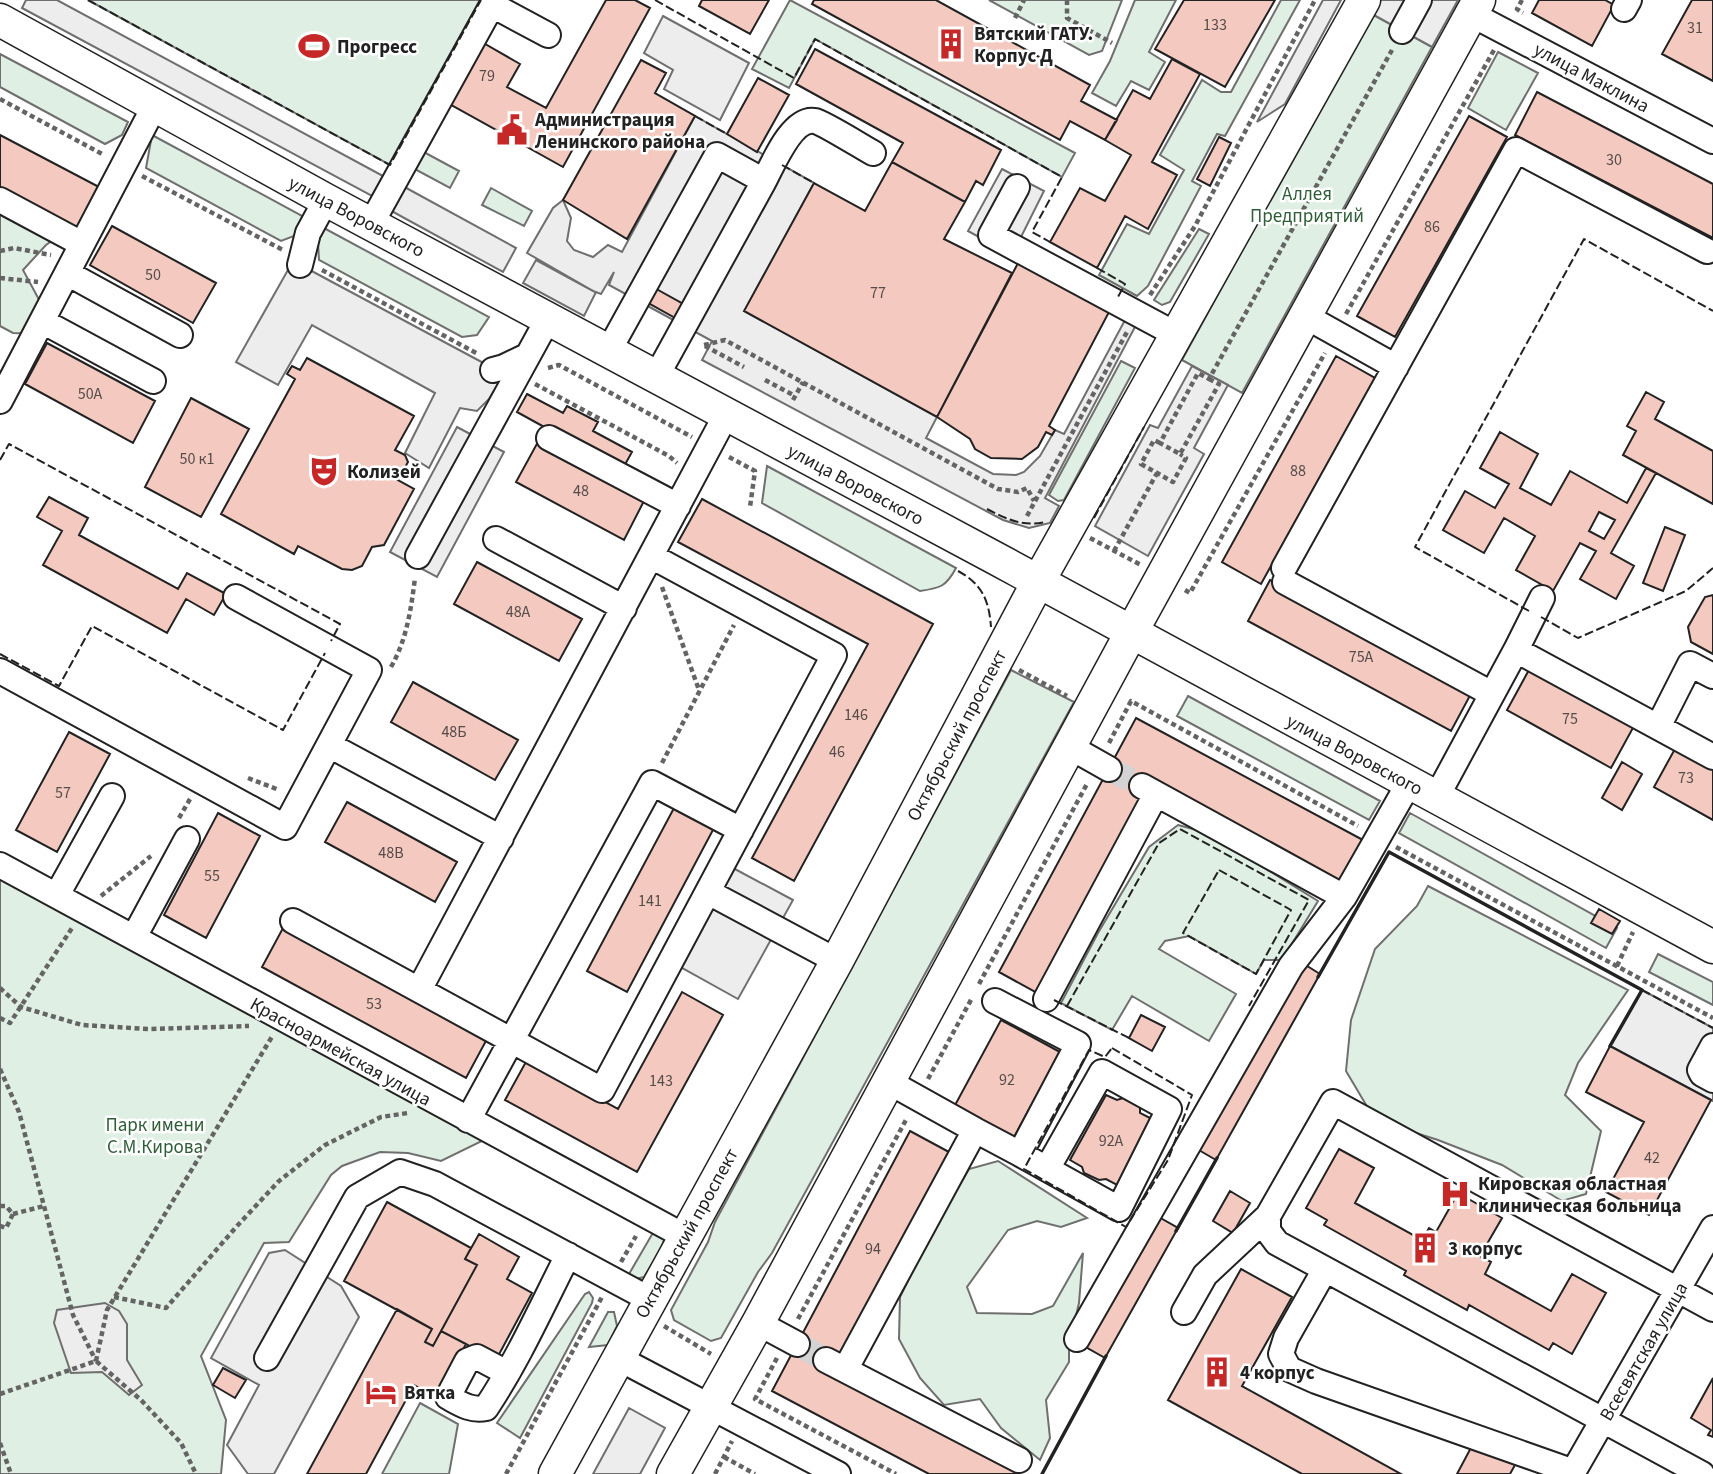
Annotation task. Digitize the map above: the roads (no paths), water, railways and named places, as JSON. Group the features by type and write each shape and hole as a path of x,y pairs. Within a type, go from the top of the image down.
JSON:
{"main road":[{"name":"Октябрьский проспект","path":"555,1474 618,1358 655,1312 684,1236 837,961 1038,582 1364,0"},
{"path":"673,1474 1475,7"},
{"name":"улица Воровского","path":"0,20 326,200 1713,947"}],"street":[{"path":"1402,31 1419,0"},
{"path":"371,224 492,5 548,35"},
{"name":"улица Маклина","path":"1475,7 1713,141"},
{"path":"0,401 155,105"},
{"path":"656,377 788,137 800,123 814,121 873,153"},
{"path":"1492,694 1285,575 1516,150 1707,251"},
{"path":"608,352 717,155 764,181"},
{"path":"1017,187 991,235 1177,335"},
{"path":"0,200 70,268 180,335"},
{"path":"300,262 308,233 326,200"},
{"path":"1305,316 1396,367"},
{"path":"418,556 510,367 548,319"},
{"path":"42,321 153,381"},
{"path":"419,990 726,415"},
{"path":"549,438 678,506"},
{"path":"496,539 624,608"},
{"path":"293,921 602,1090 834,655 651,556"},
{"path":"0,671 285,827 369,670 236,597"},
{"path":"1077,1339 1291,966 1344,897 1378,837 1422,790 1492,694 1542,598"},
{"path":"1516,650 1713,757"},
{"path":"1658,727 1690,664 1713,676"},
{"path":"329,745 501,838"},
{"path":"1070,747 1103,766"},
{"path":"468,1120 652,783 741,830"},
{"path":"1046,999 1149,790 1344,897"},
{"path":"57,895 112,796"},
{"path":"134,937 182,831"},
{"name":"Красноармейская улица","path":"0,865 684,1236"},
{"path":"708,892 837,961"},
{"path":"995,1001 1078,1045 1020,1154"},
{"path":"1713,1046 1700,1070 1713,1080"},
{"path":"889,1082 1119,1209 1169,1109 1102,1072 1047,1169"},
{"path":"1184,1312 1205,1275 1268,1216 1334,1102 1713,1309"},
{"path":"975,1130 836,1365 1019,1460"},
{"path":"267,1358 357,1197 400,1172 435,1184 612,1279 655,1312"},
{"path":"1268,1216 1268,1231 1277,1243 1324,1271 1702,1474"},
{"name":"Всесвятская улица","path":"1573,1473 1713,1227"},
{"path":"507,1373 568,1255"},
{"path":"1324,1271 1286,1339 1281,1354 1289,1369 1573,1473"},
{"path":"758,1322 792,1341"},
{"path":"618,1358 835,1473"}],"tunnel":[{"path":"1109,769 1142,786"},
{"path":"797,1344 826,1360"}],"place":[{"name":"Вятский ГАТУ. Корпус Д","path":"951,44"},
{"name":"Прогресс","path":"314,46"},
{"name":"Администрация Ленинского района","path":"512,130"},
{"name":"Колизей","path":"324,471"},
{"name":"Кировская областная клиническая больница","path":"1455,1194"},
{"name":"3 корпус","path":"1425,1248"},
{"name":"4 корпус","path":"1217,1372"},
{"name":"Вятка","path":"381,1392"}],"park label":[{"name":"Аллея Предприятий","path":"1307,204"},
{"name":"Парк имени С.М.Кирова","path":"155,1135"}]}
